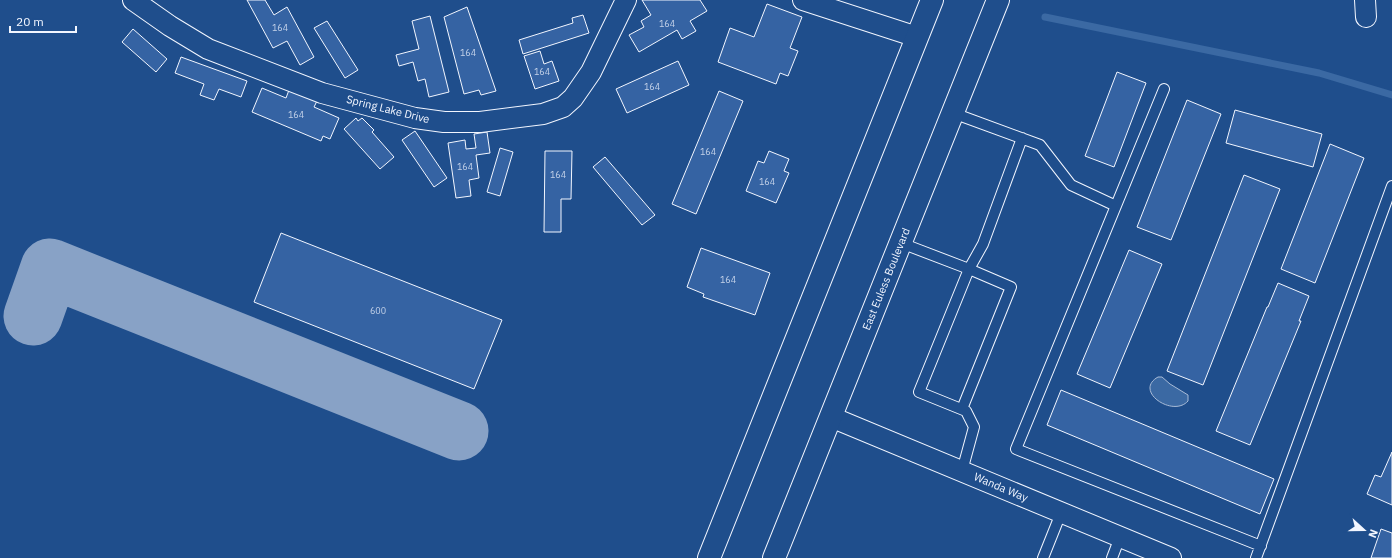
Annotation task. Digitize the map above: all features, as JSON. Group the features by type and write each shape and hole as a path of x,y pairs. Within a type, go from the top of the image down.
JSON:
{"main road":[{"path":"710,558 932,0"},
{"name":"East Euless Boulevard","path":"774,558 998,0"}],"street":[{"name":"Spring Lake Drive","path":"132,0 170,26 208,49 322,93 415,118 444,122 473,122 543,114 563,107 573,98 591,72 626,0"},
{"path":"802,0 917,37"},
{"name":"Wanda Way","path":"831,417 1171,558"}],"lane":[{"path":"1164,89 1016,449 1261,546"},
{"path":"953,113 1040,145 1071,185 1116,206"},
{"path":"962,472 974,427 966,411 919,392 969,269 983,244 1022,138"},
{"path":"1256,558 1392,186"},
{"path":"901,243 1011,287 962,409"},
{"path":"1043,558 1061,513"},
{"path":"1112,558 1120,537"}],"water":[{"path":"1158,377 1162,377 1170,384 1188,395 1188,401 1181,405 1173,406 1165,405 1158,401 1150,389 1151,383"}],"building":[{"path":"247,0 265,0 274,15 287,7 314,57 300,65 287,41 273,48"},
{"path":"642,0 700,0 707,11 690,21 696,31 682,39 677,30 639,52 629,35 644,27 641,21 651,15"},
{"path":"767,4 802,17 790,48 798,51 788,76 780,73 776,84 718,62 730,28 754,37"},
{"path":"467,7 496,91 481,95 479,90 464,94 444,17"},
{"path":"583,15 589,33 523,54 519,40 573,23 572,18"},
{"path":"430,16 449,92 429,97 425,79 418,81 413,62 399,66 396,55 419,49 412,21"},
{"path":"327,21 358,70 345,78 314,28"},
{"path":"133,29 167,59 156,72 122,42"},
{"path":"540,51 544,64 552,61 559,81 535,89 524,56"},
{"path":"181,57 247,81 241,97 219,89 214,100 200,95 204,84 175,73"},
{"path":"678,61 689,85 627,113 616,89"},
{"path":"1117,72 1146,83 1114,167 1085,156"},
{"path":"262,88 286,98 289,90 317,101 314,107 339,118 330,139 323,136 321,141 252,112"},
{"path":"719,91 743,101 696,214 672,204"},
{"path":"1187,100 1221,114 1171,240 1137,227"},
{"path":"1235,110 1322,134 1313,167 1226,143"},
{"path":"356,118 358,121 362,118 374,130 372,132 394,157 380,169 344,129"},
{"path":"415,131 447,178 434,187 402,140"},
{"path":"487,132 490,153 476,155 479,178 469,180 471,196 456,198 448,143 465,140 466,149 476,148 474,134"},
{"path":"1330,144 1364,158 1315,283 1281,269"},
{"path":"500,148 513,152 500,196 487,192"},
{"path":"545,151 572,151 571,199 561,199 561,232 544,232"},
{"path":"769,151 789,159 784,171 789,173 776,203 746,191 758,161 764,163"},
{"path":"605,157 655,215 642,225 593,167"},
{"path":"1244,175 1280,189 1203,385 1167,371"},
{"path":"281,233 502,320 474,389 254,302"},
{"path":"701,248 770,273 755,315 703,297 704,294 687,287"},
{"path":"1129,250 1162,264 1110,388 1077,374"},
{"path":"1278,283 1309,296 1299,321 1301,321 1250,445 1216,431"},
{"path":"1061,390 1274,479 1260,514 1047,425"},
{"path":"1392,452 1392,505 1367,494 1375,475 1381,477"},
{"path":"1381,529 1392,533 1392,558 1371,558"}],"waterway":[{"path":"1045,17 1319,73 1392,95"}],"taxiway":[{"path":"33,316 50,268 459,431"}]}
